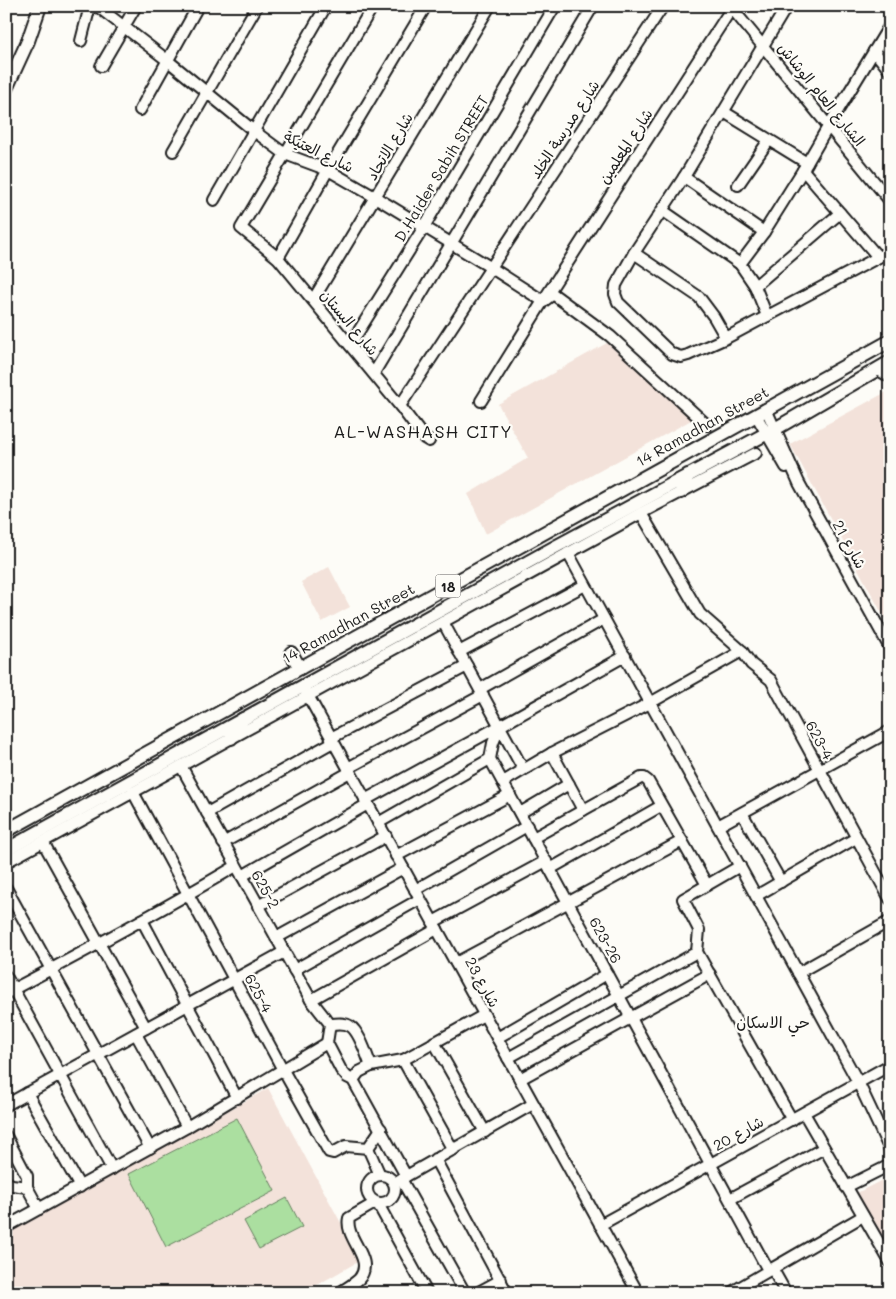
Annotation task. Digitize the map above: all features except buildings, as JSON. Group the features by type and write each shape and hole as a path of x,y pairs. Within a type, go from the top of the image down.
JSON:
{"main road":[{"path":"6,88 25,50 40,6"},
{"name":"14 Ramadhan Street","path":"6,831 890,341"},
{"name":"18","path":"6,850 244,718 305,691 378,651 890,362"},
{"path":"681,492 688,475"},
{"path":"291,653 300,668"},
{"path":"231,738 244,718"}],"street":[{"path":"81,41 90,6"},
{"name":"شارع العتيکة","path":"97,6 285,154 328,170 543,301"},
{"path":"101,66 136,6"},
{"path":"140,110 198,6"},
{"path":"173,151 258,6"},
{"path":"214,200 326,6"},
{"path":"285,154 372,6"},
{"path":"278,258 426,6"},
{"name":"شارع الاتحاد","path":"313,300 490,6"},
{"name":"D.Haider Sabih STREET","path":"350,345 424,227 555,6"},
{"path":"374,373 593,6"},
{"name":"شارع مدرسة الخلد","path":"400,406 663,6"},
{"path":"787,6 684,177 634,253 616,285 615,294 618,302 672,354 680,357 688,356 726,338 890,251"},
{"name":"الشارع العام الوشاش","path":"732,7 889,199"},
{"name":"شارع المعلمين","path":"481,401 732,7"},
{"path":"740,264 764,232 805,167 828,125 890,25"},
{"path":"874,51 890,71"},
{"path":"724,112 769,140 805,167 840,213 878,257"},
{"path":"738,185 769,140"},
{"name":"شارع البستان","path":"285,154 241,228 278,258 374,373 424,438 429,440"},
{"path":"684,177 764,232"},
{"path":"662,210 740,264 755,286 767,316"},
{"path":"755,286 840,213"},
{"path":"634,253 699,297 714,317 726,338"},
{"path":"543,301 552,294 603,331 708,425"},
{"path":"878,370 890,377"},
{"name":"شارع 21","path":"761,412 786,466 798,481 890,648"},
{"path":"378,651 443,622 641,513 756,453"},
{"name":"623-4","path":"641,513 700,614 742,651 751,664 771,680 890,899"},
{"path":"568,553 858,1082 890,1150"},
{"path":"460,652 585,585"},
{"path":"223,843 604,619"},
{"path":"443,622 523,769"},
{"path":"503,782 552,753 650,703 742,651"},
{"path":"242,876 366,802 625,656"},
{"path":"207,813 332,740 467,666"},
{"path":"6,862 231,738 305,691"},
{"name":"شارع 23","path":"305,691 638,1293"},
{"path":"378,823 490,759 493,743 500,726"},
{"path":"718,826 890,731"},
{"path":"552,753 583,810"},
{"name":"623-26","path":"490,759 711,1165 770,1269 786,1293"},
{"name":"625-2","path":"181,766 311,1000 330,1024"},
{"path":"533,838 644,778 708,884"},
{"path":"520,813 569,784"},
{"name":"625-4","path":"133,792 328,1152 333,1153 346,1146 368,1148"},
{"path":"396,856 510,795"},
{"path":"311,1000 435,926 661,806"},
{"path":"742,812 781,882"},
{"path":"294,970 527,826"},
{"path":"258,906 386,836"},
{"path":"756,896 856,838"},
{"path":"456,964 682,841"},
{"path":"43,842 146,1028"},
{"path":"10,991 99,944 236,866"},
{"path":"740,866 683,899 699,930 697,952 792,1120"},
{"path":"276,938 403,868"},
{"path":"6,888 150,1148"},
{"path":"142,920 237,1098"},
{"path":"798,973 890,921"},
{"path":"6,1105 284,952"},
{"path":"508,1058 697,952"},
{"path":"497,1038 607,974"},
{"path":"520,1079 710,974"},
{"path":"6,976 10,991 61,1075 112,1169"},
{"path":"353,1080 359,1072 371,1066 403,1060 484,1015"},
{"path":"371,1066 356,1031 351,1026 343,1023 330,1024 327,1043 341,1070 347,1077 353,1080 381,1130 400,1179 465,1293"},
{"path":"136,1034 187,1127"},
{"path":"434,1042 485,1132"},
{"path":"6,1228 187,1127 327,1043"},
{"path":"403,1060 452,1150"},
{"name":"شارع 20","path":"600,1225 890,1065"},
{"path":"28,1093 80,1187"},
{"path":"339,1293 359,1279 364,1269 364,1258 348,1228 349,1218 377,1203 383,1204 391,1200 400,1179 533,1104"},
{"path":"804,1113 890,1262"},
{"path":"380,1175 368,1148 381,1130"},
{"path":"6,1136 27,1176 27,1187 39,1209"},
{"path":"730,1199 824,1148"},
{"path":"435,1159 507,1293"},
{"path":"846,1187 890,1165"},
{"path":"400,1179 380,1175 372,1178 367,1187 368,1196 377,1203 427,1293"},
{"path":"6,1182 12,1185 27,1187"},
{"path":"730,1293 863,1216"},
{"path":"477,1293 500,1280"}],"shaded area":[{"path":"607,343 693,419 486,534 468,494 528,458 498,404"},
{"path":"890,390 890,628 790,444"},
{"path":"329,567 350,607 322,622 301,582"},
{"path":"268,1088 361,1260 303,1293 21,1293 6,1280 6,1230"},
{"path":"890,1176 890,1250 857,1193"}],"green space":[{"path":"237,1118 275,1191 166,1247 129,1174"},
{"path":"287,1198 302,1227 259,1249 244,1221"}],"district":[{"name":"AL-WASHASH CITY","path":"423,431"},
{"name":"حي الاسكان","path":"773,1021"}]}
